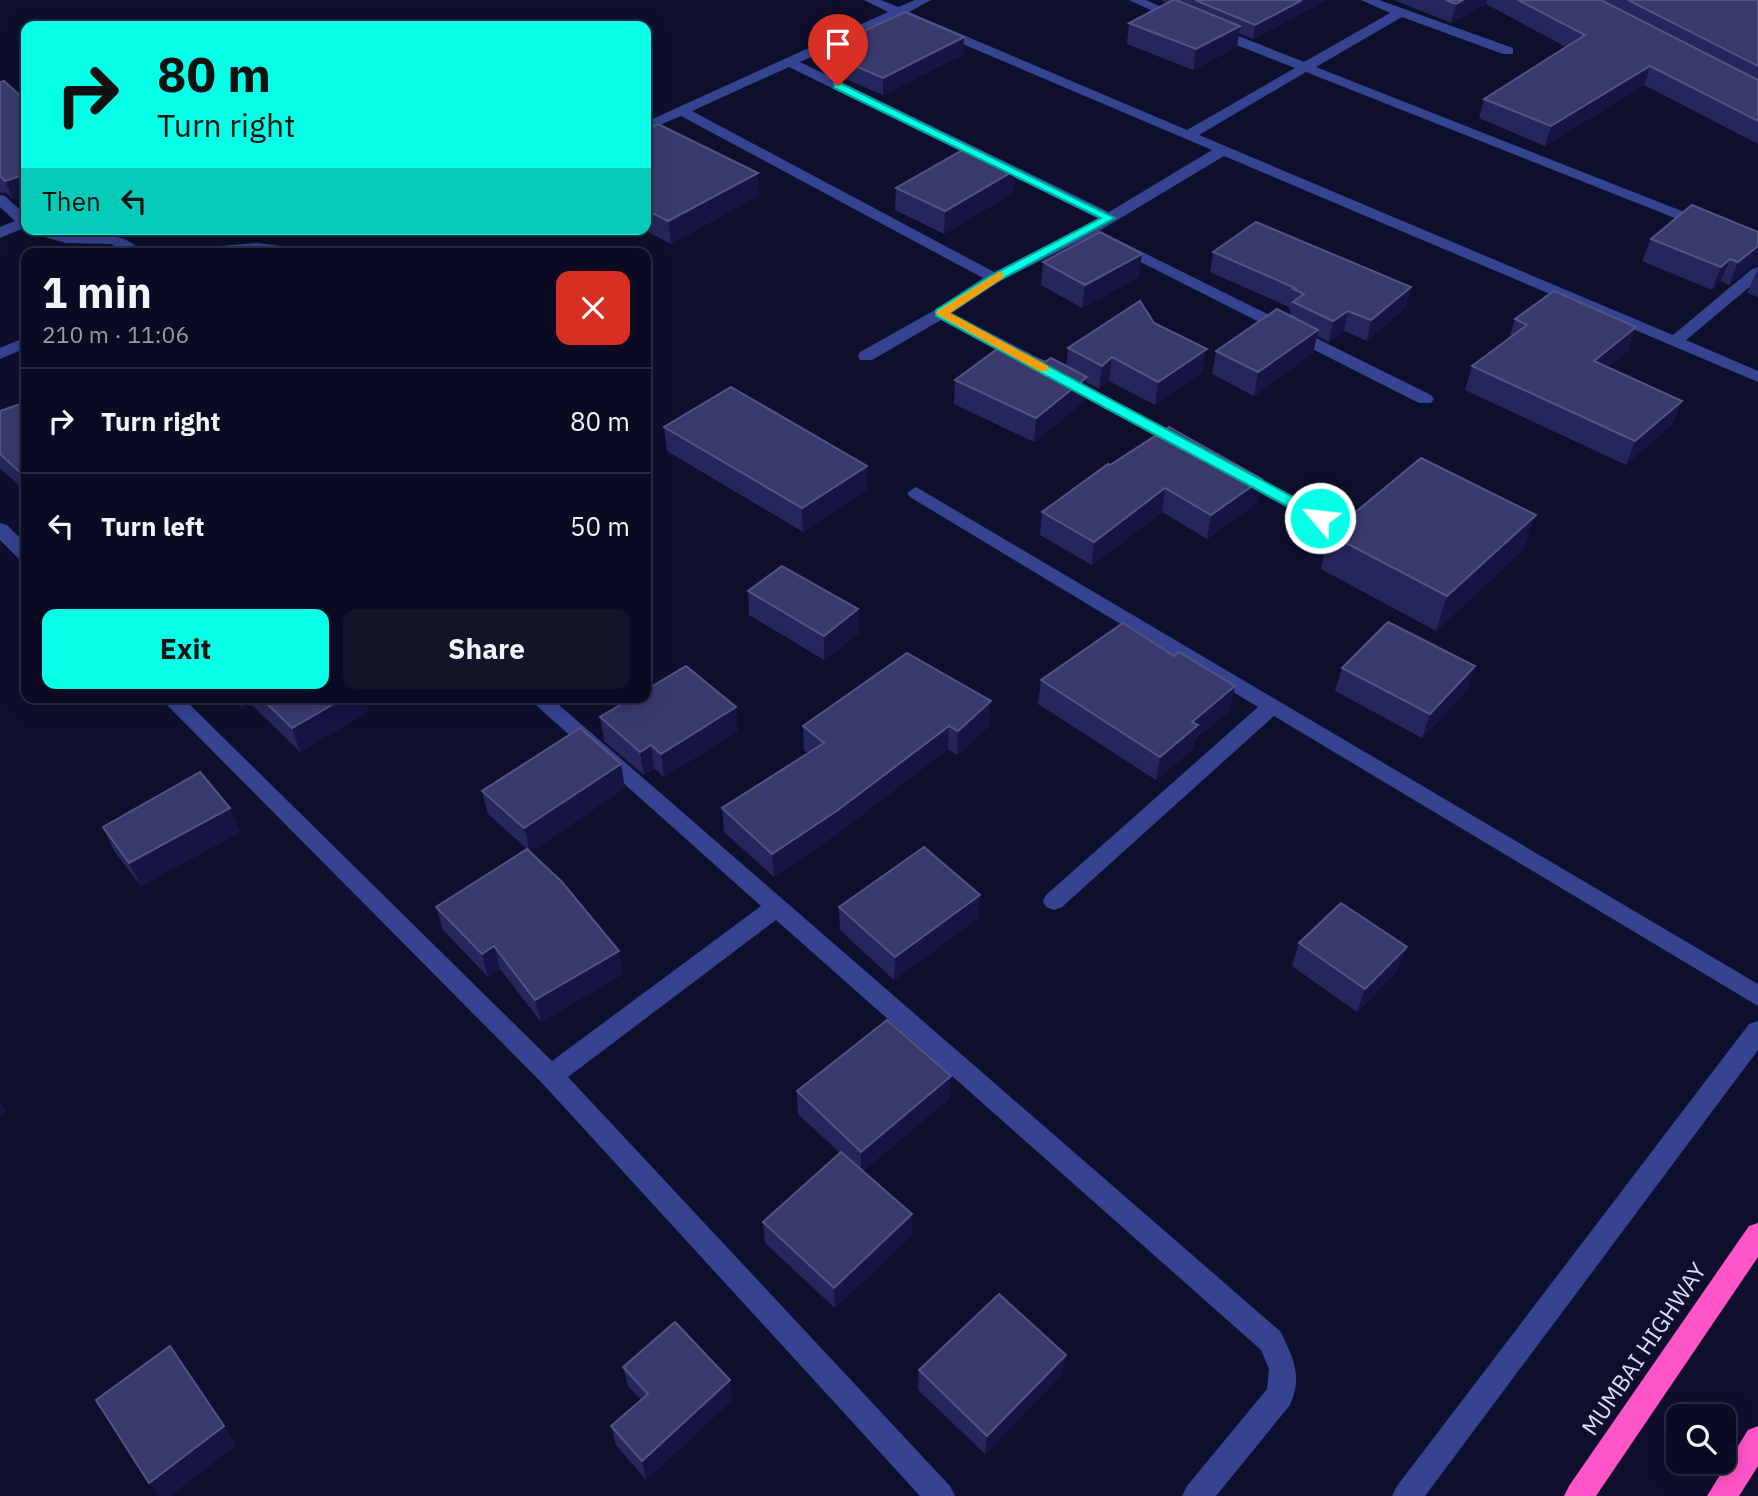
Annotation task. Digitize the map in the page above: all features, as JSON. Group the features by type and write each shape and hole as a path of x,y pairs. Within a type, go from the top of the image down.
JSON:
{"highway":[{"name":"MUMBAI HIGHWAY","path":"1579,1496 1758,1235"},
{"path":"1723,1496 1758,1440"}],"street":[{"path":"870,0 1758,377"},
{"path":"651,125 925,0"},
{"path":"1135,0 1758,246"},
{"path":"1367,0 1508,51"},
{"path":"1188,135 1401,12"},
{"path":"789,62 1110,218"},
{"path":"681,111 994,278"},
{"path":"866,356 941,313 994,278 1089,231 1223,150"},
{"path":"0,198 21,218"},
{"path":"0,233 21,227"},
{"path":"1089,231 1426,399"},
{"path":"59,235 74,240 107,237 122,241 130,248"},
{"path":"1674,342 1758,272"},
{"path":"941,313 1198,452"},
{"path":"0,354 21,344"},
{"path":"1222,465 1320,518"},
{"path":"916,493 1758,996"},
{"path":"0,529 21,550"},
{"path":"175,703 551,1076 940,1496"},
{"path":"544,703 1271,1341 1283,1369 1280,1395 1197,1496"},
{"path":"1054,901 1271,707"},
{"path":"551,1076 777,907"},
{"path":"1407,1496 1758,1031"}],"building":[{"path":"1173,0 1240,26 1196,49 1129,23"},
{"path":"1195,0 1302,0 1255,25"},
{"path":"1446,0 1463,0 1456,4"},
{"path":"1518,0 1601,0 1758,80 1758,121 1650,66 1551,126 1484,99 1585,35"},
{"path":"1628,0 1758,0 1758,66"},
{"path":"905,12 964,37 883,78 820,51"},
{"path":"4,81 21,96 21,176 5,181 0,176 0,82"},
{"path":"658,124 758,173 668,221 651,212 651,128"},
{"path":"966,148 1015,170 945,211 896,188"},
{"path":"1692,205 1758,232 1758,246 1738,262 1730,259 1721,267 1651,239"},
{"path":"1256,222 1411,287 1371,320 1348,311 1333,321 1293,302 1304,294 1293,289 1295,288 1213,252"},
{"path":"1100,232 1142,254 1085,285 1043,262"},
{"path":"1554,291 1636,327 1594,361 1682,401 1635,441 1472,366 1527,325 1515,319"},
{"path":"1140,301 1154,323 1207,349 1158,382 1112,357 1102,366 1068,348"},
{"path":"1277,309 1318,330 1258,372 1216,351"},
{"path":"1004,344 1045,362 1051,358 1087,377 1036,418 955,380"},
{"path":"731,387 867,466 802,508 664,427"},
{"path":"21,404 21,473 0,454 0,411"},
{"path":"1169,427 1262,479 1211,515 1165,488 1094,542 1042,512 1108,464"},
{"path":"1421,458 1536,515 1447,596 1329,534"},
{"path":"782,566 858,609 824,636 748,591"},
{"path":"1388,622 1475,666 1430,714 1342,668"},
{"path":"1123,623 1174,656 1179,652 1235,686 1192,722 1198,725 1160,757 1041,680"},
{"path":"907,653 991,701 958,731 949,726 838,810 772,854 722,808 824,743 803,726"},
{"path":"686,666 736,707 661,754 651,745 640,752 600,717 624,703 651,703 651,687"},
{"path":"266,703 335,703 292,728"},
{"path":"580,728 621,764 524,828 482,791"},
{"path":"200,772 230,808 129,863 103,827"},
{"path":"924,847 980,895 895,957 839,907"},
{"path":"527,849 562,882 619,951 535,1000 494,946 482,954 436,907"},
{"path":"1341,903 1407,947 1365,989 1299,943"},
{"path":"887,1020 951,1076 861,1152 797,1091"},
{"path":"841,1152 912,1214 834,1288 763,1222"},
{"path":"999,1294 1066,1355 987,1436 919,1370"},
{"path":"675,1322 730,1380 642,1461 611,1426 648,1394 623,1367"},
{"path":"170,1346 224,1426 149,1483 96,1400"}],"slow traffic":[{"path":"999,276 941,313 1043,368"}],"route":[{"path":"838,86 1110,218 994,278 941,313 1320,518"}]}
